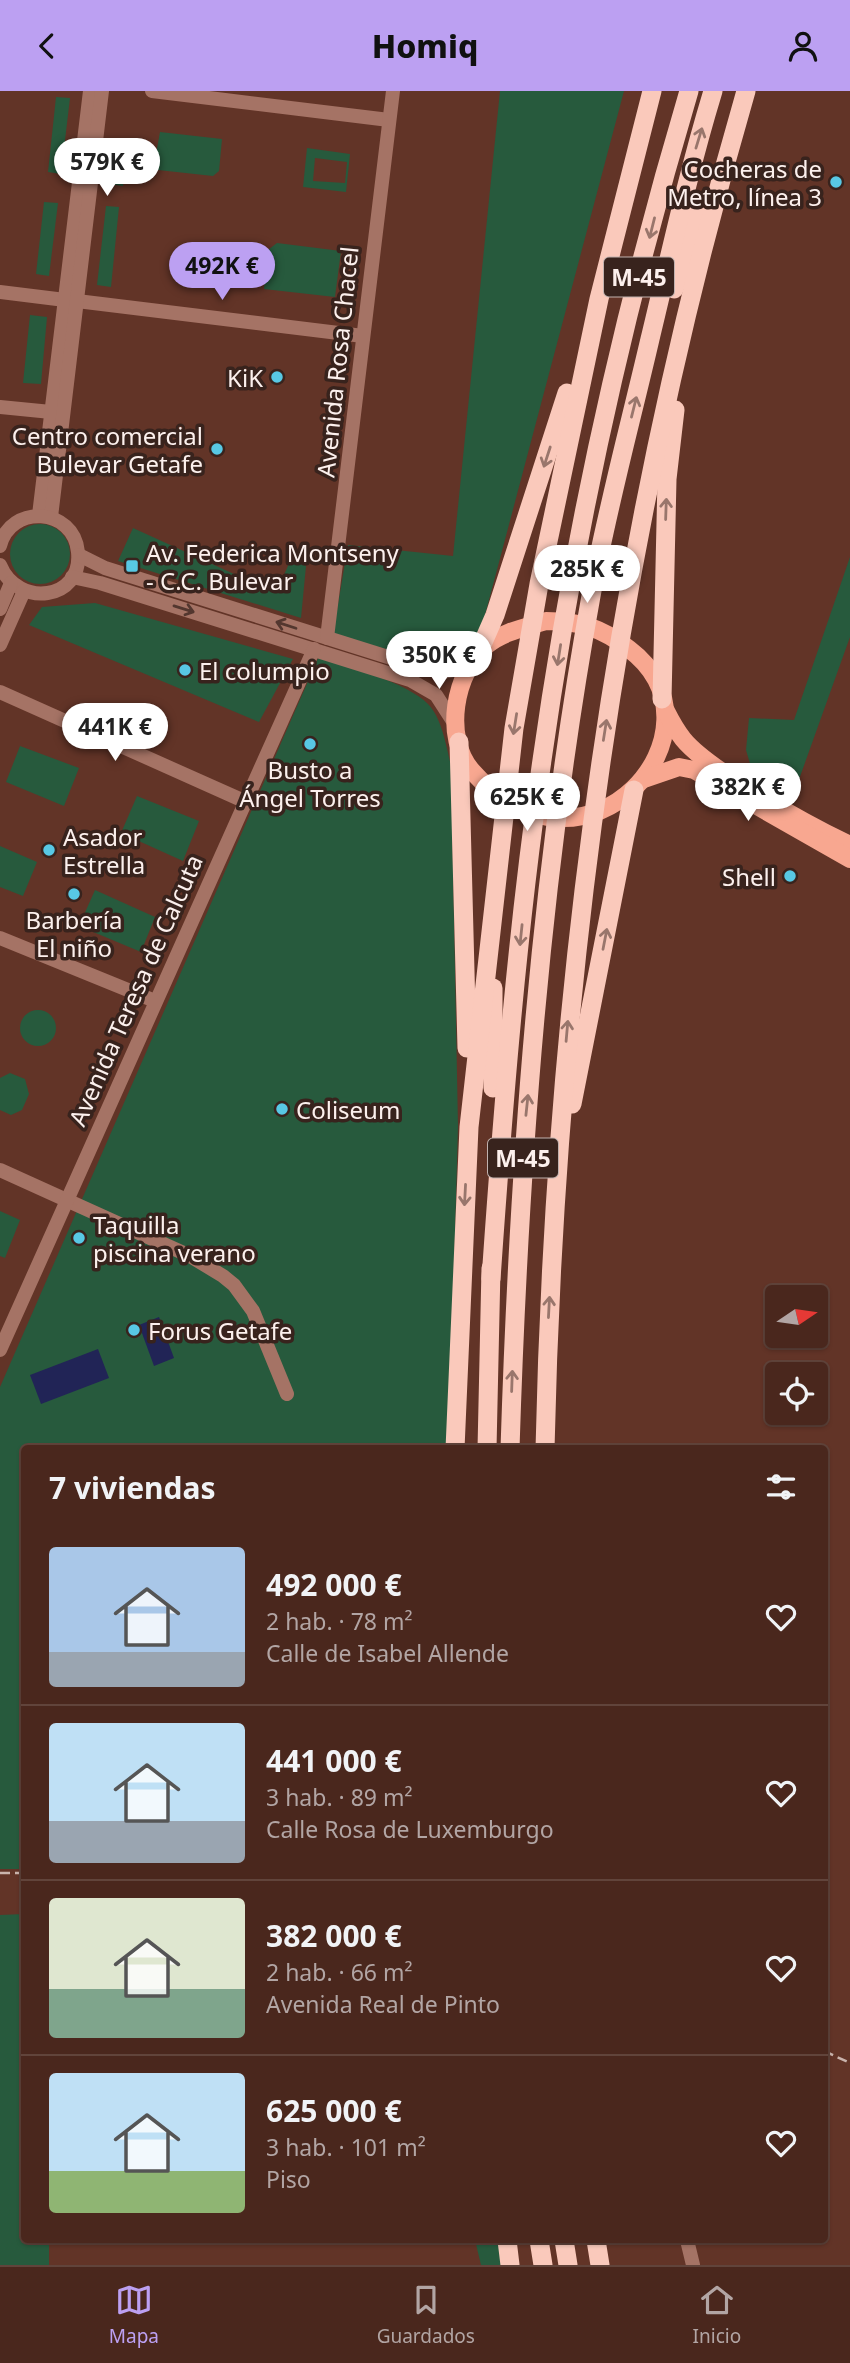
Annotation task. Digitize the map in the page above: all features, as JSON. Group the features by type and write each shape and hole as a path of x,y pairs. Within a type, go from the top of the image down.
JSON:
{"highway":[{"path":"454,1445 469,1127 514,728 539,584 599,299 652,91"},
{"name":"M-45","path":"487,1445 491,1279 501,1126 542,759 570,587 620,352 689,91"},
{"name":"M-45","path":"510,1445 515,1275 525,1126 550,868 592,593 694,154 713,91"},
{"path":"643,372 655,350 736,91"},
{"path":"545,1445 553,1223 569,1008 585,870 625,599 649,476 711,211 746,91"},
{"path":"476,655 495,615 584,337 599,299"},
{"path":"662,703 667,479 686,318"},
{"path":"457,734 469,1127"},
{"path":"553,1223 570,1114 639,784"},
{"path":"491,914 495,1046 489,1183 491,1279"},
{"path":"507,2243 510,2265"},
{"path":"539,2243 542,2265"},
{"path":"596,2243 600,2265"}],"main road":[{"path":"850,845 813,826 703,757 683,739 662,703 650,671 633,652 605,631 575,621 546,621 513,632 488,644 476,655 458,695 457,734 469,768 491,792 520,811 545,818 574,818 602,810 639,784 679,767 694,770 850,859"},
{"path":"639,784 662,746 665,729 662,703"}],"street":[{"path":"45,517 51,412 71,300 90,91"},
{"path":"45,517 71,300 102,91"},
{"path":"152,91 263,97 389,120"},
{"name":"Avenida Rosa Chacel","path":"327,638 393,91"},
{"path":"0,292 363,336"},
{"path":"0,407 51,412"},
{"path":"0,565 11,583 35,595 56,591 72,577 79,555 73,535 64,524 45,517 16,522 2,538"},
{"path":"79,555 105,568 423,668 442,672 476,655"},
{"path":"72,577 100,583 314,649 423,686 443,704 457,734"},
{"path":"0,609 11,583"},
{"path":"0,645 24,591"},
{"name":"Avenida Teresa de Calcuta","path":"0,1350 314,649"},
{"path":"423,668 476,655"},
{"path":"0,692 244,801"},
{"path":"0,938 155,1002"},
{"path":"0,1170 190,1256 234,1285 253,1311 287,1394"},
{"path":"688,2243 693,2265"}],"green space":[{"path":"500,91 624,91 481,630 453,654 427,661 333,634 348,545 453,556"},
{"path":"56,97 70,98 61,174 48,172"},
{"path":"160,132 222,139 219,171 213,176 158,170 154,165"},
{"path":"115,138 129,141 123,186 109,184"},
{"path":"307,148 350,154 346,192 303,187","holes":["315,158 347,162 345,183 313,181"]},
{"path":"44,202 58,203 49,276 36,274"},
{"path":"106,206 119,207 111,287 97,285"},
{"path":"277,243 341,251 335,297 264,289 268,250"},
{"path":"30,315 47,317 41,384 23,383"},
{"path":"34,524 46,524 65,537 70,554 68,566 57,579 46,584 34,584 15,571 10,560 10,548 23,529"},
{"path":"133,528 276,593 291,559 306,566 301,618 118,561"},
{"path":"850,557 850,637 792,799 753,774 746,750 749,718 794,720"},
{"path":"95,603 293,659 259,722 29,625 42,607"},
{"path":"319,656 376,676 419,696 437,717 451,765 458,1126 449,1445 21,1445 21,1869 0,1869 0,1387"},
{"path":"20,746 79,768 64,806 6,782"},
{"path":"137,796 199,821 183,861 121,833"},
{"path":"0,846 37,862 23,896 0,887"},
{"path":"95,890 155,917 141,952 79,926"},
{"path":"38,1010 51,1015 56,1028 51,1041 38,1046 25,1041 20,1028 25,1015"},
{"path":"10,1073 25,1079 29,1094 22,1110 11,1115 0,1110 0,1078"},
{"path":"0,1211 20,1220 5,1258 0,1256"},
{"path":"21,1914 21,2243 49,2243 49,2265 0,2265 0,1915"},
{"path":"476,2243 502,2243 505,2265 481,2265"}],"shaded area":[{"path":"159,1317 174,1358 154,1366 139,1325"},
{"path":"98,1349 109,1378 41,1404 30,1375"}],"railway":[{"path":"0,1873 21,1873"},
{"path":"828,2053 850,2063"}],"place":[{"name":"Cocheras de Metro, línea 3","path":"836,182"},
{"name":"KiK","path":"277,377"},
{"name":"Centro comercial Bulevar Getafe","path":"217,449"},
{"name":"Av. Federica Montseny - C.C. Bulevar","path":"132,566"},
{"name":"El columpio","path":"185,670"},
{"name":"Busto a Ángel Torres","path":"310,744"},
{"name":"Asador Estrella","path":"49,850"},
{"name":"Shell","path":"790,876"},
{"name":"Barbería El niño","path":"74,894"},
{"name":"Coliseum","path":"282,1109"},
{"name":"Taquilla piscina verano","path":"79,1238"},
{"name":"Forus Getafe","path":"134,1330"}]}
